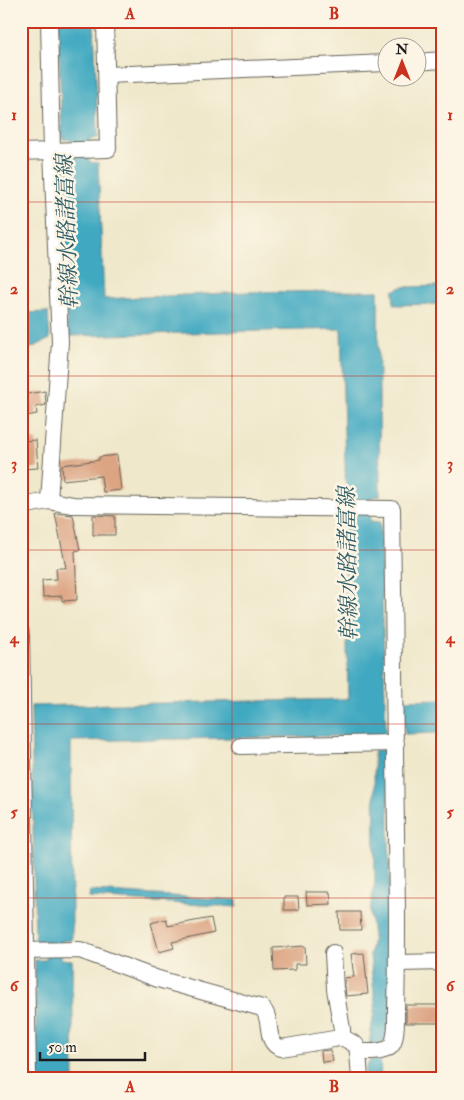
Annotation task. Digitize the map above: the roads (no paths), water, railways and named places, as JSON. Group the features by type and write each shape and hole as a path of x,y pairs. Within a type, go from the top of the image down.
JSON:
{"street":[{"path":"49,21 60,342 49,501"},
{"path":"21,152 108,149 105,21"},
{"path":"426,61 443,60"},
{"path":"107,75 376,63"},
{"path":"21,506 49,501 73,506 392,508 398,962 393,1042 389,1048 368,1052 342,1037"},
{"path":"21,632 23,951 28,1079"},
{"path":"241,746 396,743"},
{"path":"23,951 80,950 158,979 262,1008 267,1014 271,1040 275,1046 281,1048 334,1040 342,1037"},
{"path":"333,953 335,989 342,1037"},
{"path":"398,962 443,962"},
{"path":"360,1079 368,1052"}],"water":[{"name":"幹線水路諸富線","path":"58,21 94,21 98,138 88,140 89,162 98,163 104,299 248,292 378,291 380,496 371,497 370,521 380,522 386,735 71,741 72,940 62,941 61,959 72,960 74,1079 37,1079 35,960 46,960 46,941 35,941 31,706 348,699 345,522 355,522 355,497 346,497 341,329 67,336 63,163 72,163 72,140 62,139"},
{"path":"443,286 443,304 394,305 393,291 402,287"},
{"path":"48,312 50,339 21,353 21,313"},
{"path":"443,699 443,733 405,734 403,700"},
{"path":"374,750 388,750 391,996 388,1038 378,1045 369,1046 375,1004 370,955 373,938 370,910 375,882"},
{"path":"90,891 237,900 237,907 89,898"},
{"path":"370,1060 380,1060 381,1079 366,1079 365,1070"}]}
